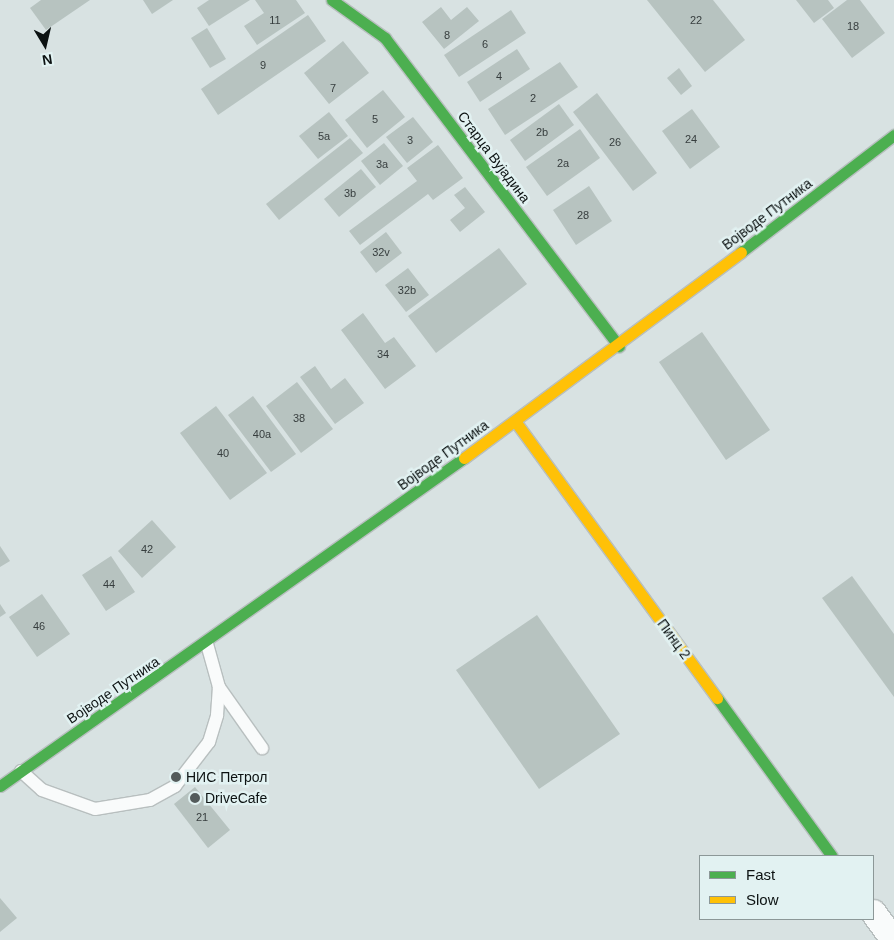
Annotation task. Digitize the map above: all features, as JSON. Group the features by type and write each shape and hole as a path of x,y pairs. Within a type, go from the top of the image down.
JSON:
{"main road":[{"name":"Старца Вујадина","path":"332,0 385,38 619,346"},
{"name":"Војводе Путника","path":"0,786 206,644 619,346 894,136"},
{"name":"Пинц 2","path":"515,421 831,855"}],"street":[{"path":"874,913 893,940"}],"lane":[{"path":"206,644 219,687 262,748"},
{"path":"21,771 42,790 95,809 150,800 175,786 209,742 219,687"}],"building":[{"path":"41,0 90,0 46,30 30,8"},
{"path":"143,0 173,0 152,14"},
{"path":"209,0 250,0 209,26 197,8"},
{"path":"255,0 296,0 305,13 257,45 244,26 264,13"},
{"path":"647,0 713,0 745,40 705,72"},
{"path":"796,0 828,0 834,8 814,23"},
{"path":"847,0 860,0 885,33 852,58 822,19"},
{"path":"441,7 451,20 467,7 479,21 444,49 422,22"},
{"path":"511,10 526,33 459,77 444,55"},
{"path":"308,15 326,41 218,115 201,89"},
{"path":"207,28 226,59 210,68 191,38"},
{"path":"343,41 369,73 329,104 304,73"},
{"path":"517,49 530,69 480,102 467,82"},
{"path":"560,62 578,87 505,135 488,109"},
{"path":"679,68 692,86 681,95 667,78"},
{"path":"383,90 405,117 367,148 345,120"},
{"path":"597,93 657,173 633,191 573,112"},
{"path":"559,104 574,125 525,161 510,140"},
{"path":"692,109 720,147 690,169 662,131"},
{"path":"329,112 348,136 318,159 299,136"},
{"path":"413,117 433,142 407,163 386,137"},
{"path":"580,129 600,158 547,196 526,167"},
{"path":"350,138 363,153 279,220 266,204"},
{"path":"384,143 403,166 380,185 361,161"},
{"path":"438,145 463,178 433,200 428,194 360,245 349,231 417,181 407,168"},
{"path":"361,169 376,187 339,217 324,199"},
{"path":"589,186 612,221 576,245 553,210"},
{"path":"465,187 485,212 460,232 450,220 465,208 454,195"},
{"path":"386,232 402,253 376,273 360,252"},
{"path":"499,248 527,284 436,353 408,316"},
{"path":"408,268 429,295 406,312 385,285"},
{"path":"363,313 385,343 394,337 416,366 385,389 341,330"},
{"path":"702,332 770,430 726,460 659,362"},
{"path":"315,366 331,389 345,378 364,403 335,424 300,377"},
{"path":"297,382 333,429 301,453 266,406"},
{"path":"253,396 296,454 271,472 228,415"},
{"path":"216,406 267,473 230,500 180,433"},
{"path":"152,520 176,547 142,578 118,551"},
{"path":"0,546 10,561 0,567"},
{"path":"111,556 135,592 106,611 82,575"},
{"path":"852,576 894,634 894,697 822,598"},
{"path":"42,594 70,634 37,657 9,617"},
{"path":"0,604 6,613 0,617"},
{"path":"537,615 620,734 539,789 456,670"},
{"path":"195,787 230,830 208,848 174,804"},
{"path":"0,898 17,918 0,932"}],"traffic: fast":[{"path":"332,0 385,38 619,346"},
{"path":"741,252 894,135"},
{"path":"0,786 464,458"},
{"path":"717,698 831,855"}],"traffic: slow":[{"path":"464,458 741,252"},
{"path":"515,421 717,698"}],"place":[{"name":"НИС Петрол","path":"176,777"},
{"name":"DriveCafe","path":"195,798"}]}
